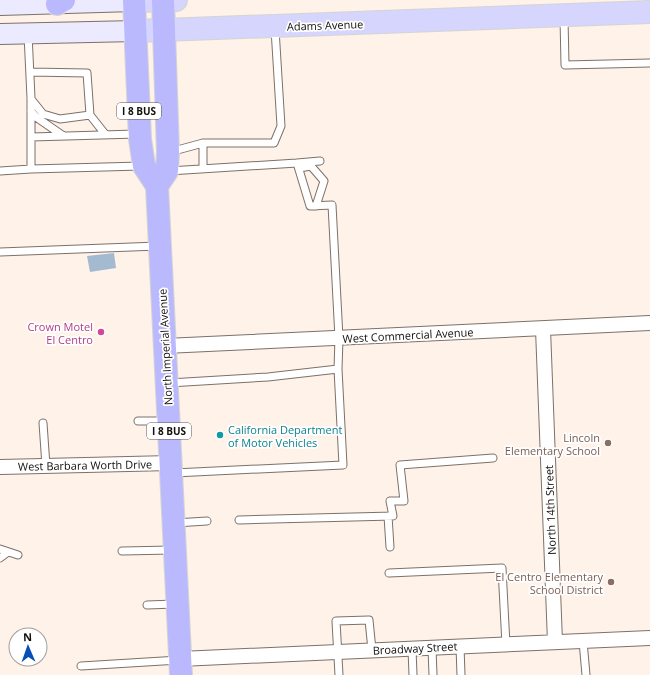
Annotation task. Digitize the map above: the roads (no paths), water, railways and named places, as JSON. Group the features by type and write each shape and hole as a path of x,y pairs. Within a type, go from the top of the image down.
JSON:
{"highway":[{"name":"North Imperial Avenue","path":"163,0 164,170 160,245 181,667"},
{"name":"I 8 BUS","path":"134,1 140,134 144,166 164,170"}],"main road":[{"path":"0,5 61,2 176,0"},
{"name":"Adams Avenue","path":"0,34 164,31 650,12"}],"street":[{"name":"West Commercial Avenue","path":"165,346 650,323"},
{"name":"North 14th Street","path":"544,329 555,642"},
{"name":"West Barbara Worth Drive","path":"0,467 46,466 171,468"},
{"name":"Broadway Street","path":"181,667 337,652 650,638"}],"lane":[{"path":"564,15 565,64 650,63"},
{"path":"164,170 203,143 274,143 281,126 275,27"},
{"path":"28,34 32,170"},
{"path":"30,72 87,73 90,115 105,134"},
{"path":"31,98 43,114 60,119 78,118 90,115"},
{"path":"31,111 36,117 62,136"},
{"path":"31,137 140,134"},
{"path":"203,143 204,169"},
{"path":"298,165 320,161"},
{"path":"164,170 298,165 311,166 324,181 313,206"},
{"path":"298,165 313,206"},
{"path":"0,171 144,166"},
{"path":"171,468 343,465 338,369 339,338 332,205 313,206"},
{"path":"0,252 160,245"},
{"path":"167,383 268,377 338,369"},
{"path":"138,421 169,421"},
{"path":"42,423 46,466"},
{"path":"239,520 393,516 390,501 404,501 400,464 492,458"},
{"path":"388,516 390,548"},
{"path":"174,523 207,521"},
{"path":"0,549 18,555"},
{"path":"122,551 175,550"},
{"path":"0,558 8,552"},
{"path":"389,573 502,568 506,644"},
{"path":"147,605 178,604"},
{"path":"339,675 336,621 369,620 372,650"},
{"path":"583,641 586,675"},
{"path":"460,646 461,675"},
{"path":"432,648 433,675"},
{"path":"412,649 414,675"},
{"path":"81,666 181,667"}],"water":[{"path":"114,253 116,268 90,272 87,256"}],"place":[{"name":"Crown Motel El Centro","path":"101,332"},
{"name":"California Department of Motor Vehicles","path":"220,435"},
{"name":"Lincoln Elementary School","path":"608,443"},
{"name":"El Centro Elementary School District","path":"611,582"}]}
